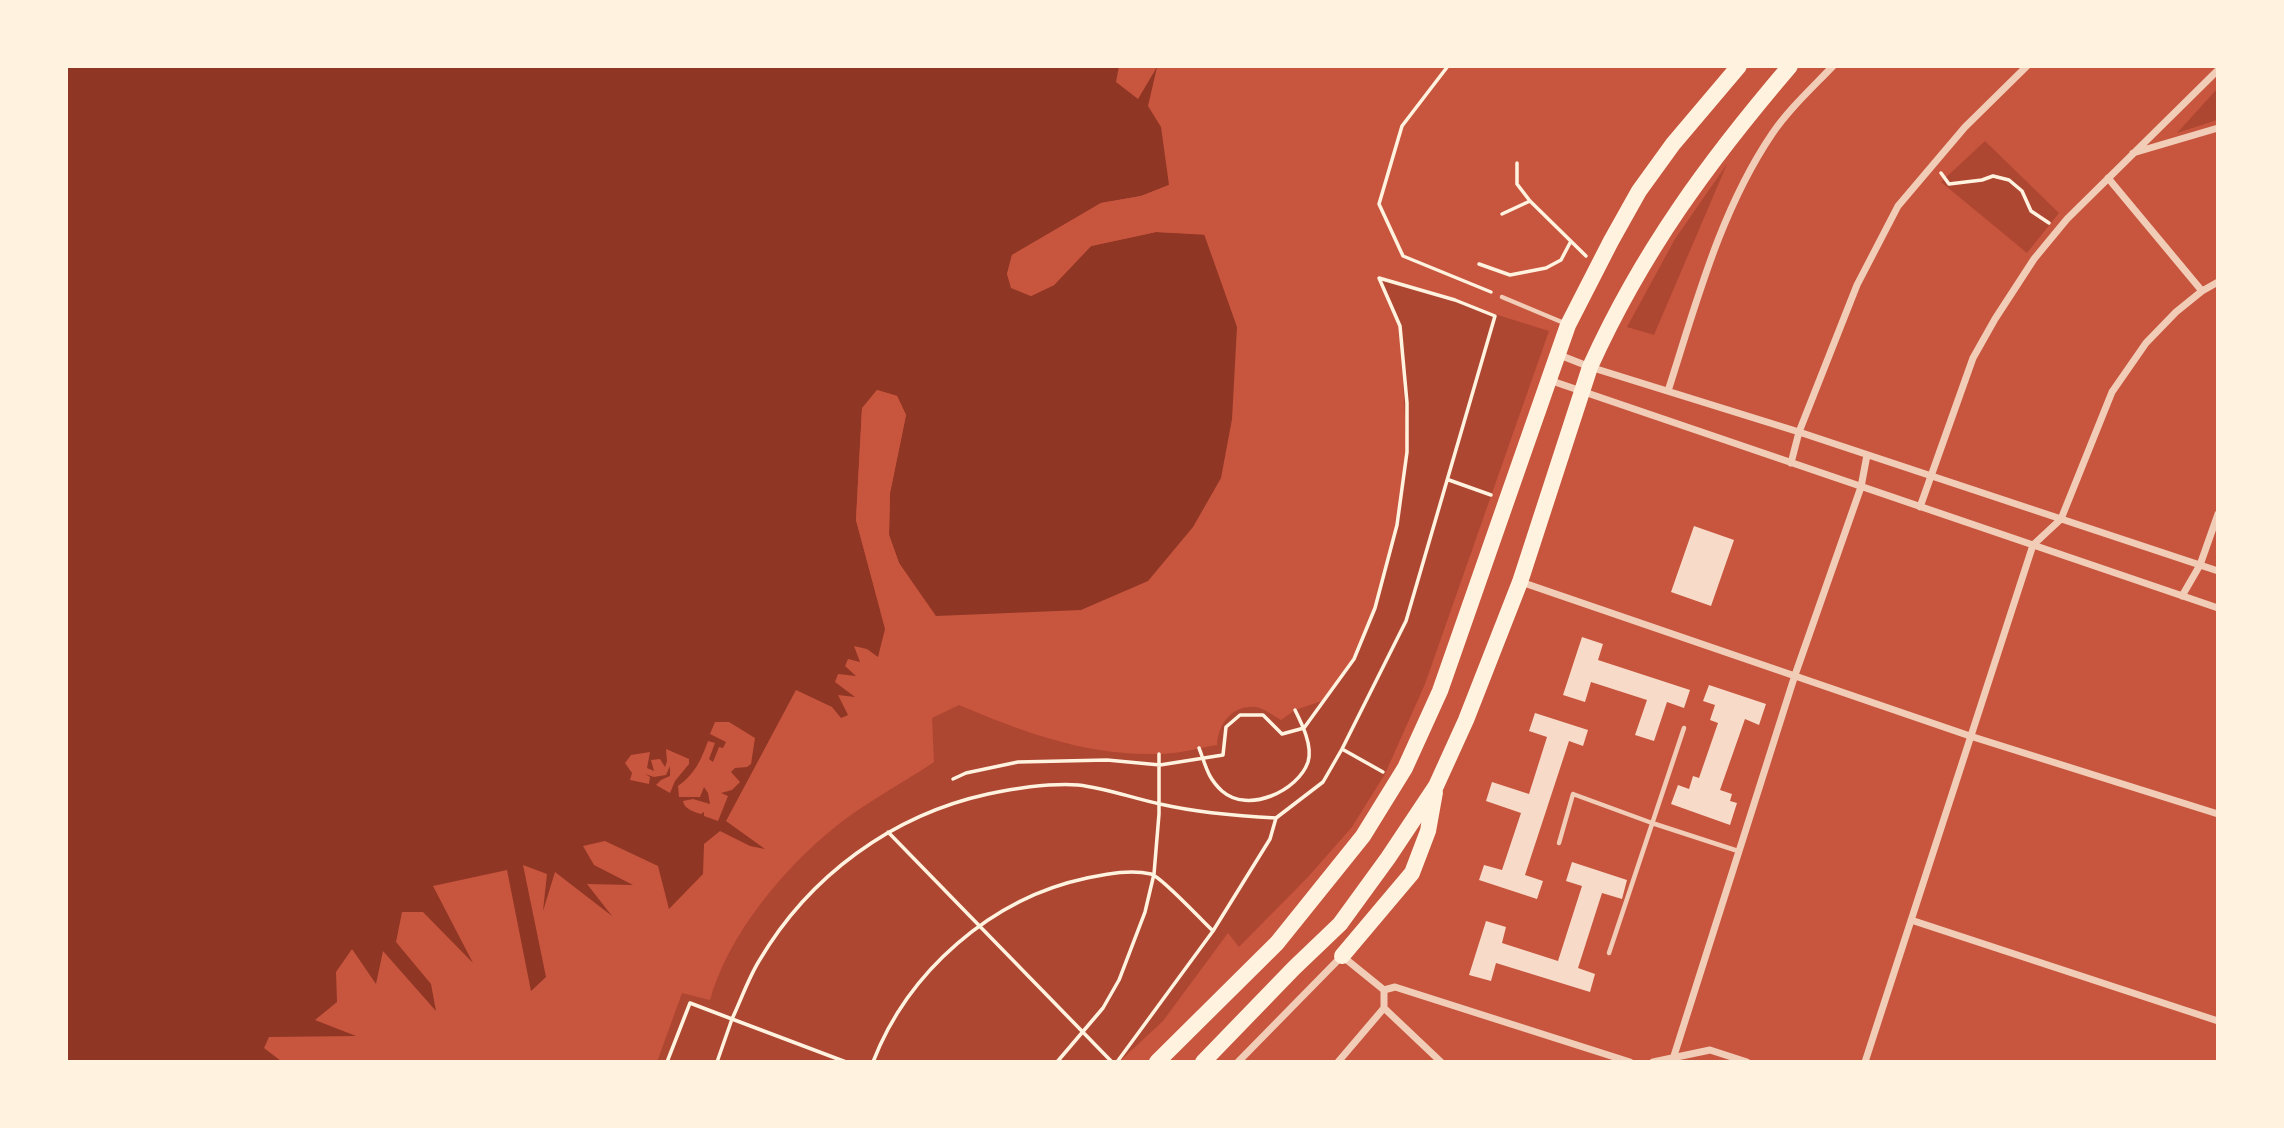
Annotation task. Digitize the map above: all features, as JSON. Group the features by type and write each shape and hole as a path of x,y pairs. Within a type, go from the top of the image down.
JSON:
{"highway":[{"path":"1157,1062 1277,943 1363,836 1405,768 1440,691 1568,325 1639,191 1673,144 1739,66"},
{"path":"1203,1062 1340,924 1436,786 1520,582 1590,367 1625,295 1675,212 1729,138 1790,66"},
{"path":"1342,956 1412,873 1428,831 1436,786"}],"street":[{"path":"1668,391 1700,290 1738,193 1773,133 1833,66"},
{"path":"1791,463 1799,432 1857,285 1898,206 1965,127 2026,66"},
{"path":"1920,507 1973,358 2034,259 2057,230 2217,70"},
{"path":"2132,153 2217,128"},
{"path":"2108,178 2202,291"},
{"path":"1865,1062 2033,545 2061,519 2112,392 2146,343 2175,313 2217,282"},
{"path":"1557,354 2217,571"},
{"path":"1549,380 2217,608"},
{"path":"1673,1060 1795,676 1861,487 1867,455"},
{"path":"2182,596 2200,565 2217,514"},
{"path":"1520,582 1970,736 2217,814"},
{"path":"1911,920 2217,1021"},
{"path":"1238,1062 1342,956 1384,990"},
{"path":"1384,990 1395,987 1630,1062"},
{"path":"1338,1062 1384,1008 1384,990"},
{"path":"1384,1008 1441,1062"},
{"path":"1654,1062 1710,1050 1747,1062"}],"lane":[{"path":"1502,297 1568,325"},
{"path":"1609,953 1684,728"},
{"path":"1559,843 1573,794 1738,851"}],"path":[{"path":"1448,66 1402,126 1379,204 1403,257 1502,297"},
{"path":"1517,163 1517,184 1530,201 1586,256"},
{"path":"1934,163 1949,184 1993,176 2009,180 2022,191 2031,211 2057,230"},
{"path":"1502,214 1530,201"},
{"path":"1479,264 1510,275 1546,268 1561,260 1571,241"},
{"path":"1581,267 1592,246"},
{"path":"888,832 1114,1062 1213,931 1270,839 1276,818 1322,782 1342,749 1406,621 1495,316 1455,300 1379,278 1399,326 1407,402 1407,452 1396,525 1375,608 1354,659 1304,728 1282,734 1263,715 1240,715 1226,727 1223,755 1160,765 1107,760 1018,762 966,773 953,779"},
{"path":"1449,480 1491,495 1487,505"},
{"path":"1199,748 1208,774 1224,793 1250,801 1275,794 1300,779 1309,759 1304,728 1295,710"},
{"path":"1342,749 1385,774 1388,767"},
{"path":"1056,1062 1103,1008 1119,980 1145,912 1154,874 1160,804 1160,754"},
{"path":"717,1062 732,1018 759,961 790,917 833,872 868,843 923,814 956,801 1005,790 1075,785 1104,789 1215,815 1276,818"},
{"path":"873,1062 893,1019 912,990 938,962 979,926 1010,905 1073,881 1108,873 1154,874 1213,931"},
{"path":"667,1062 690,1003 846,1062"}],"shaded area":[{"path":"1119,66 1116,82 1138,99 1157,67 1148,106 1161,127 1169,185 1141,196 1101,203 1012,255 1007,274 1012,288 1031,296 1054,285 1091,246 1156,232 1204,234 1237,327 1232,419 1221,478 1193,527 1148,581 1081,610 936,616 899,563 889,535 890,493 906,415 897,396 877,390 862,409 856,520 885,629 878,657 867,649 854,646 860,662 848,659 845,666 856,676 838,674 835,682 855,697 838,695 848,715 841,718 832,707 796,690 726,821 765,849 750,846 720,831 704,844 703,874 669,909 658,866 605,841 583,846 594,865 633,885 587,884 612,916 555,872 543,911 547,874 523,865 546,977 531,991 507,870 433,886 473,963 423,912 402,912 396,942 431,984 436,1011 383,951 376,984 352,949 336,972 337,1002 315,1020 356,1036 269,1037 264,1048 281,1061 67,1061 66,67","holes":["715,722 729,722 755,738 751,764 735,768 731,772 740,782 732,790 721,793 728,796 718,821 704,816 704,812 701,814 690,810 684,804 683,801 693,799 710,804 704,787 700,797 679,797 678,786 697,766 708,741 715,743 709,759 713,762 719,747 723,748 726,742 710,734","666,749 689,759 689,764 675,781 670,793 656,785 670,776 670,766 666,775 654,777 645,774 650,777 649,784 630,780 632,773 625,763 631,755 650,752 647,768 654,771 651,760 660,759 665,767"]},
{"path":"2217,89 2217,120 2177,133"},
{"path":"1985,141 2059,213 2027,253 1941,182"},
{"path":"1727,164 1654,335 1627,327 1675,239"},
{"path":"1379,278 1549,331 1425,684 1385,774 1352,827 1308,877 1239,947 1228,933 1163,1021 1120,1061 657,1062 682,993 710,1000 730,951 777,883 835,827 934,762 932,718 959,705 1031,733 1081,746 1132,754 1165,754 1217,745 1223,723 1240,709 1256,707 1281,720 1295,710 1325,700 1354,659 1375,608 1397,525 1407,452 1400,326"}],"pier":[{"path":"1169,185 1172,187 1142,200 1102,207 1015,257 1011,274 1014,286 1031,292 1052,282 1090,243 1156,228 1205,231 1208,235 1156,232 1091,246 1054,285 1031,296 1011,288 1007,274 1012,255 1101,203 1141,196"},
{"path":"877,390 897,396 906,415 890,493 889,535 899,563 937,620 896,565 885,536 887,492 902,415 894,399 878,394 865,410 860,519 888,628 887,634 856,520 862,408"}],"building":[{"path":"1694,526 1734,540 1711,606 1671,592"},
{"path":"1582,637 1603,644 1598,660 1690,690 1684,708 1667,702 1654,741 1635,735 1647,700 1591,682 1585,702 1563,695"},
{"path":"1709,685 1766,704 1759,725 1745,719 1720,790 1732,794 1730,801 1737,803 1730,825 1671,804 1678,785 1689,789 1693,776 1699,778 1718,723 1710,720 1715,705 1703,701"},
{"path":"1535,713 1588,730 1583,746 1569,741 1525,875 1543,881 1537,899 1479,880 1484,865 1502,870 1521,813 1486,801 1492,782 1529,794 1547,737 1529,731"},
{"path":"1572,862 1627,880 1622,899 1602,893 1578,968 1595,974 1590,992 1496,963 1491,981 1469,975 1486,921 1506,927 1502,943 1558,961 1582,886 1566,881"}]}
